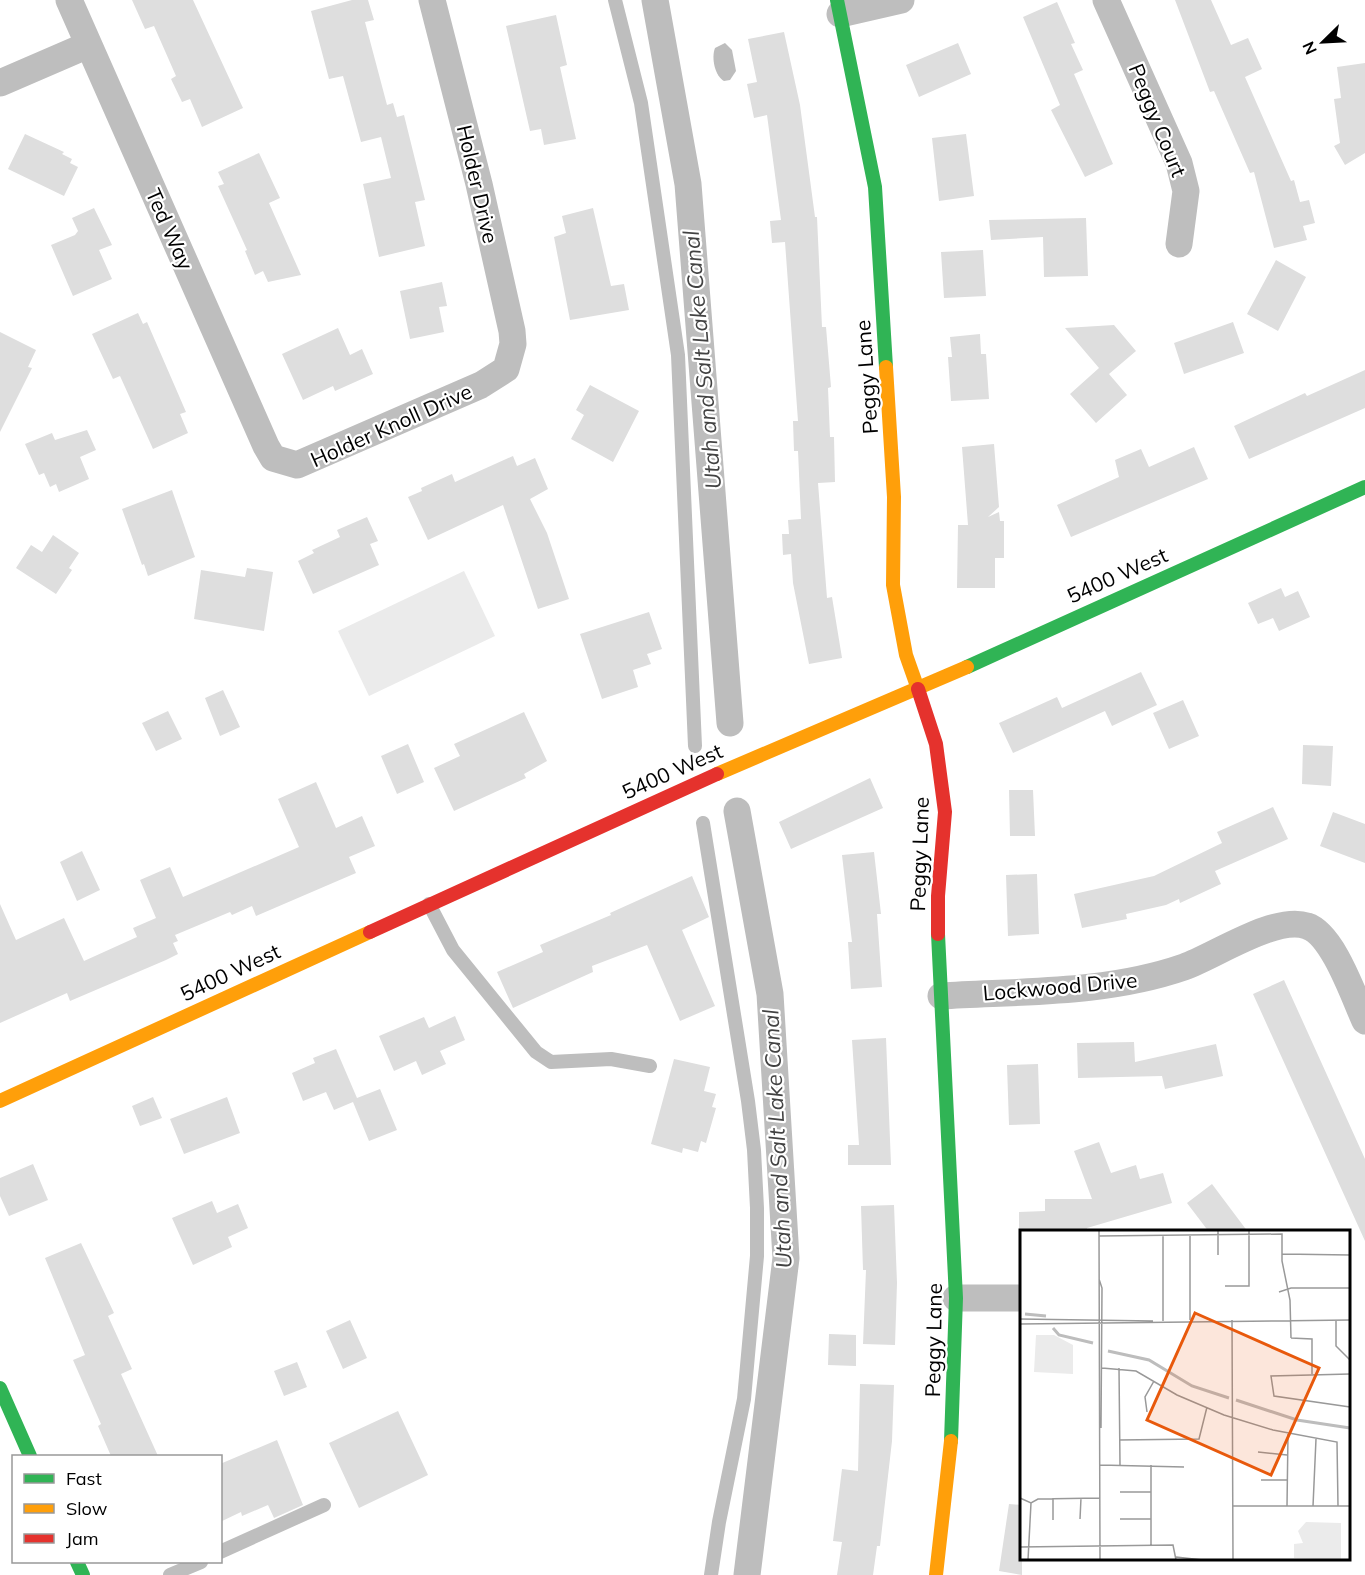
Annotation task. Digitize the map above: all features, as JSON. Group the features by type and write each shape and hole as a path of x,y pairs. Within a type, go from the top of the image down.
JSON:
{"street":[{"name":"Ted Way","path":"69,0 273,458"},
{"name":"Holder Drive","path":"432,0 479,184 512,332 513,344 506,369"},
{"path":"839,7 901,0"},
{"name":"Peggy Court","path":"1106,0 1179,162 1186,191 1179,244"},
{"name":"Peggy Lane","path":"839,7 874,187 894,497 893,585 902,640 936,744 945,812 938,896 956,1298 951,1439 936,1575"},
{"path":"0,83 88,45"},
{"name":"Holder Knoll Drive","path":"273,458 288,465 305,464 468,391 506,369"},
{"name":"5400 West","path":"0,1101 699,781 917,689 1365,487"},
{"name":"Lockwood Drive","path":"941,996 1104,986 1147,979 1191,964 1268,930 1295,924 1309,926 1332,950 1365,1021"},
{"path":"956,1298 1020,1298"},
{"path":"0,1388 30,1455"}],"lane":[{"path":"615,0 641,103 678,355 695,746"},
{"path":"704,823 748,1101 754,1150 757,1208 757,1256 744,1399 719,1522 711,1575"},
{"path":"429,904 453,950 536,1052 551,1062 575,1063 611,1059 650,1066"},
{"path":"222,1551 324,1505"},
{"path":"170,1575 199,1563"}],"shaded area":[{"path":"725,43 732,50 736,71 730,80 724,81 716,71 713,57 715,48"},
{"path":"464,571 495,636 369,696 338,631"}],"building":[{"path":"132,0 193,0 243,108 202,127 190,99 182,102 171,79 176,76 154,26 145,29"},
{"path":"352,0 368,0 374,20 365,22 387,105 393,103 397,117 404,115 425,200 415,202 425,246 379,257 363,184 391,178 381,137 361,142 343,76 329,79 311,11"},
{"path":"1175,0 1211,0 1231,45 1248,38 1262,69 1245,77 1291,181 1294,180 1300,202 1309,200 1315,223 1303,226 1307,240 1274,248 1254,172 1250,173 1214,91 1210,92"},
{"path":"1057,2 1075,43 1071,44 1083,70 1074,74 1113,164 1085,177 1051,110 1060,105 1023,17"},
{"path":"556,15 567,65 560,67 576,139 544,145 541,129 530,131 506,26"},
{"path":"784,32 800,105 815,217 817,217 822,327 826,327 831,387 828,388 830,437 834,437 835,482 818,483 827,598 832,597 842,658 809,664 793,583 791,554 783,555 782,534 789,534 788,520 801,519 798,451 794,451 793,421 798,421 785,242 772,243 770,221 781,220 767,115 754,118 747,84 757,82 748,39"},
{"path":"958,43 971,74 919,97 906,65"},
{"path":"1365,63 1365,153 1345,165 1334,146 1340,143 1334,99 1341,98 1337,67"},
{"path":"25,134 64,152 62,154 72,159 70,163 78,167 64,196 8,169"},
{"path":"966,134 974,196 939,201 932,138"},
{"path":"259,153 280,198 269,203 301,275 268,282 263,271 255,275 245,251 247,250 218,186 224,184 218,172"},
{"path":"94,208 112,245 99,250 112,279 73,296 51,245 75,235 78,231 72,218"},
{"path":"593,208 611,286 624,284 629,310 570,320 554,237 566,233 562,216"},
{"path":"1086,218 1088,276 1044,277 1043,237 991,240 989,220"},
{"path":"983,250 986,296 944,298 941,252"},
{"path":"1276,260 1306,277 1278,331 1247,314"},
{"path":"442,282 447,306 439,307 444,332 410,339 400,291"},
{"path":"138,313 143,324 147,322 186,412 180,414 188,433 153,449 120,376 113,379 92,334"},
{"path":"1233,322 1244,353 1184,374 1174,343"},
{"path":"1114,325 1136,351 1109,374 1127,395 1096,423 1070,394 1099,368 1065,328"},
{"path":"338,328 350,355 362,349 373,374 335,391 333,386 303,400 282,354"},
{"path":"0,332 36,350 28,367 32,368 0,432"},
{"path":"980,334 981,354 986,354 989,399 951,401 948,357 952,357 950,337"},
{"path":"1365,370 1365,408 1249,459 1234,426 1305,393 1307,396"},
{"path":"590,385 639,411 613,462 571,439 584,415 576,410"},
{"path":"87,430 96,450 80,457 89,479 59,492 56,484 50,487 44,473 39,475 25,444 52,433 55,440"},
{"path":"994,444 999,507 988,517 999,512 1000,521 1004,521 1004,558 995,558 995,588 957,588 958,525 968,525 962,447"},
{"path":"1194,447 1208,479 1071,537 1057,505 1119,477 1115,460 1141,449 1149,467"},
{"path":"513,456 517,466 535,458 548,489 530,499 547,533 569,599 538,609 503,505 428,540 408,497 422,491 421,488 452,474 455,482"},
{"path":"172,490 195,557 148,576 122,509"},
{"path":"367,517 378,541 370,544 379,565 313,594 298,561 314,553 312,550 340,537 337,530"},
{"path":"53,535 79,553 69,568 72,570 56,594 16,568 31,545 42,552"},
{"path":"247,568 273,572 264,631 194,619 201,570 245,577"},
{"path":"1281,588 1285,597 1298,591 1310,617 1279,631 1273,618 1258,624 1248,603"},
{"path":"649,612 662,649 647,654 651,664 633,670 638,687 602,699 580,634"},
{"path":"1141,672 1157,705 1112,726 1105,711 1013,753 999,723 1057,697 1062,708"},
{"path":"223,690 240,727 220,736 205,698"},
{"path":"1183,700 1199,736 1169,749 1153,713"},
{"path":"168,711 182,739 156,751 142,723"},
{"path":"524,712 547,761 524,774 526,778 454,811 434,768 460,756 454,744"},
{"path":"408,744 424,782 397,794 381,756"},
{"path":"1303,745 1333,746 1331,786 1302,784"},
{"path":"870,778 883,808 791,849 779,822"},
{"path":"316,782 336,828 362,816 375,846 349,857 356,873 256,916 252,906 232,915 230,912 175,935 178,941 173,943 178,954 70,1001 67,993 0,1023 0,904 16,940 64,918 84,961 137,937 133,928 156,918 140,880 170,867 183,897 299,847 278,799"},
{"path":"1009,790 1033,790 1035,836 1010,836"},
{"path":"1273,807 1288,839 1215,871 1221,884 1180,903 1179,899 1166,905 1126,914 1127,919 1082,928 1074,894 1154,876 1222,843 1217,832"},
{"path":"1333,812 1365,824 1365,863 1320,846"},
{"path":"82,851 100,890 77,901 60,862"},
{"path":"874,852 881,914 877,914 882,987 851,989 848,942 852,942 842,855"},
{"path":"1037,874 1039,934 1008,936 1006,875"},
{"path":"692,876 709,917 682,930 715,1006 680,1021 647,945 592,966 593,972 513,1008 497,972 543,952 540,945 611,915 610,913"},
{"path":"1284,980 1365,1159 1365,1241 1253,994"},
{"path":"455,1016 465,1040 440,1051 446,1064 422,1075 416,1061 394,1071 379,1036 424,1017 429,1028"},
{"path":"886,1038 891,1165 848,1165 848,1145 859,1145 852,1040"},
{"path":"1134,1042 1135,1062 1216,1044 1223,1076 1165,1089 1162,1076 1078,1078 1077,1043"},
{"path":"336,1049 357,1098 380,1089 397,1130 369,1141 353,1102 334,1110 326,1092 303,1101 292,1073 315,1063 313,1058"},
{"path":"674,1059 710,1067 704,1091 716,1094 712,1107 716,1108 706,1143 701,1141 698,1152 683,1148 682,1153 651,1144"},
{"path":"1038,1064 1040,1124 1009,1125 1007,1065"},
{"path":"153,1097 162,1118 140,1126 132,1106"},
{"path":"227,1097 240,1133 184,1154 170,1119"},
{"path":"1099,1142 1111,1173 1136,1165 1140,1179 1163,1173 1172,1203 1087,1228 1087,1230 1020,1230 1019,1232 1019,1212 1045,1211 1045,1199 1092,1199 1074,1151"},
{"path":"33,1164 48,1200 9,1216 0,1196 0,1178"},
{"path":"1212,1184 1246,1230 1207,1230 1187,1203"},
{"path":"212,1201 217,1213 238,1204 248,1228 228,1237 232,1247 193,1265 172,1218"},
{"path":"894,1205 897,1283 895,1345 863,1344 866,1270 863,1270 861,1206"},
{"path":"81,1243 114,1313 108,1316 132,1369 121,1374 158,1455 111,1455 98,1426 101,1424 73,1360 85,1355 45,1258"},
{"path":"350,1320 367,1358 343,1369 326,1331"},
{"path":"829,1334 856,1335 856,1366 828,1365"},
{"path":"297,1362 307,1387 284,1396 274,1371"},
{"path":"860,1384 894,1385 892,1441 880,1546 877,1546 873,1575 837,1575 842,1542 833,1541 842,1469 858,1471"},
{"path":"398,1411 428,1475 359,1508 329,1443"},
{"path":"277,1440 303,1505 274,1518 268,1505 242,1516 241,1512 222,1521 222,1463"},
{"path":"1009,1504 1020,1505 1022,1575 999,1571"}],"waterway":[{"name":"Utah and Salt Lake Canal","path":"655,0 688,184 730,723"},
{"name":"Utah and Salt Lake Canal","path":"737,811 770,994 786,1258 747,1575"}],"traffic: fast":[{"path":"837,0 875,187 886,367"},
{"path":"967,667 1365,487"},
{"path":"938,934 956,1298 951,1441"},
{"path":"0,1388 30,1455"},
{"path":"77,1563 83,1575"}],"traffic: slow":[{"path":"886,367 894,497 893,585 906,655 918,689"},
{"path":"717,774 967,667"},
{"path":"0,1101 370,932"},
{"path":"936,1575 951,1441"}],"traffic: jam":[{"path":"918,689 936,744 945,812 938,896 938,934"},
{"path":"370,932 717,774"}]}
